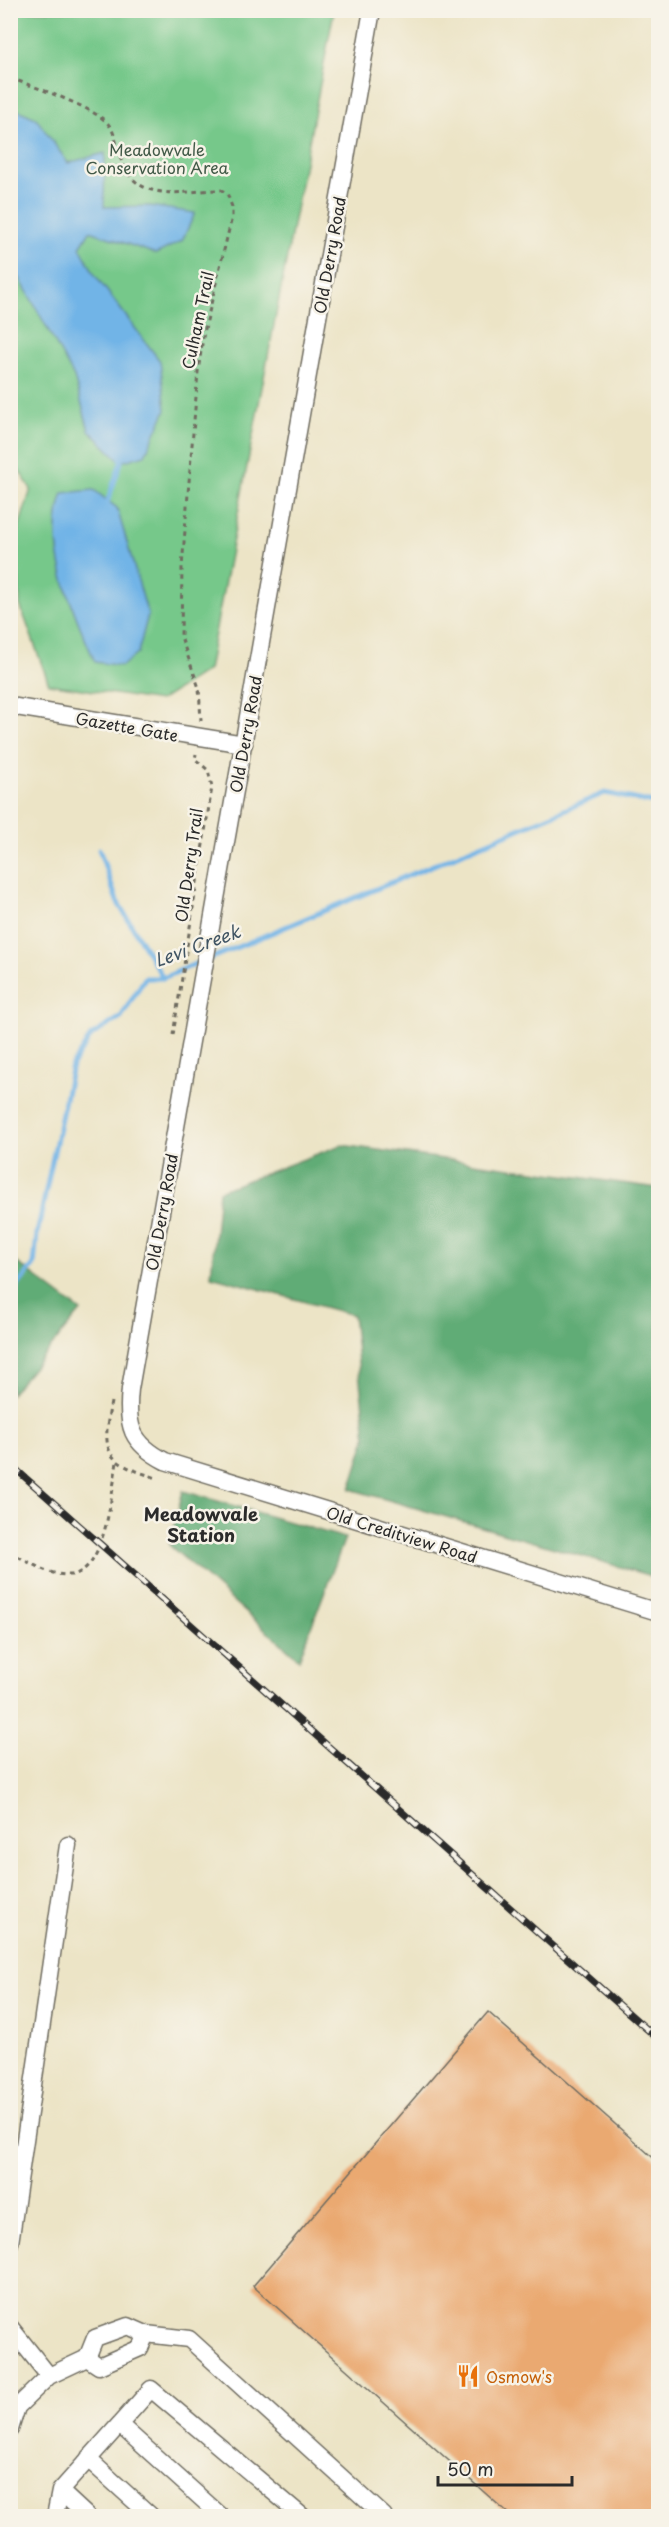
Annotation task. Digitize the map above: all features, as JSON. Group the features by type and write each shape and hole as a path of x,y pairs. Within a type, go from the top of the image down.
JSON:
{"street":[{"name":"Old Derry Road","path":"148,1452 138,1443 131,1428 128,1410 195,1009 244,744 372,10"},
{"name":"Gazette Gate","path":"10,706 244,744"},
{"name":"Old Creditview Road","path":"148,1452 183,1467 658,1612"},
{"path":"10,2243 68,1845"},
{"path":"10,2429 17,2407 49,2376 87,2358 95,2338 128,2326 146,2334 189,2339 384,2517"},
{"path":"10,2327 49,2376"},
{"path":"87,2358 99,2366 140,2348 146,2334"},
{"path":"55,2517 60,2491 151,2389 302,2517"},
{"path":"120,2425 221,2517"},
{"path":"88,2459 151,2517"},
{"path":"60,2491 87,2517"}],"path":[{"name":"Culham Trail","path":"10,78 75,104 102,118 113,133 123,166 142,187 163,193 221,190 226,193 232,207 227,243 203,337 198,372 182,567 181,637 199,688 201,720"},
{"name":"Old Derry Trail","path":"176,1016 192,926 212,787 208,770 195,759"},
{"path":"10,1552 58,1574 73,1575 84,1570 93,1560 104,1532 117,1462"},
{"path":"479,2517 484,2511 490,2517"}],"green space":[{"name":"Meadowvale Conservation Area","path":"11,11 334,11 208,670 160,701 49,684 20,605 16,536 31,489 11,458"},
{"path":"341,1145 658,1188 658,1578 350,1489 366,1438 353,1315 211,1276 219,1191"},
{"path":"11,1258 81,1311 11,1394"},
{"path":"183,1491 345,1538 299,1659 169,1545"}],"water":[{"path":"11,107 36,118 68,163 105,153 104,207 150,206 195,213 182,241 156,254 90,231 80,247 95,275 160,361 166,410 145,455 121,462 89,430 74,377 18,275 10,208"},
{"path":"94,490 117,508 148,615 138,653 122,666 95,662 70,600 59,557 58,514 63,493"}],"building":[{"path":"488,2012 658,2162 658,2511 654,2517 512,2517 253,2286"}],"waterway":[{"path":"106,506 121,462 121,455"},
{"name":"Levi Creek","path":"209,959 605,793 658,804"},
{"path":"99,849 117,901 163,978"},
{"name":"Levi Creek","path":"10,1349 12,1304 18,1285 34,1265 37,1234 72,1065 91,1036 121,1017 145,978 163,978 200,962"}],"railway":[{"path":"10,1464 658,2039"}],"place":[{"name":"Osmow's","path":"468,2376"}],"district":[{"name":"Meadowvale Station","path":"201,1523"}]}
